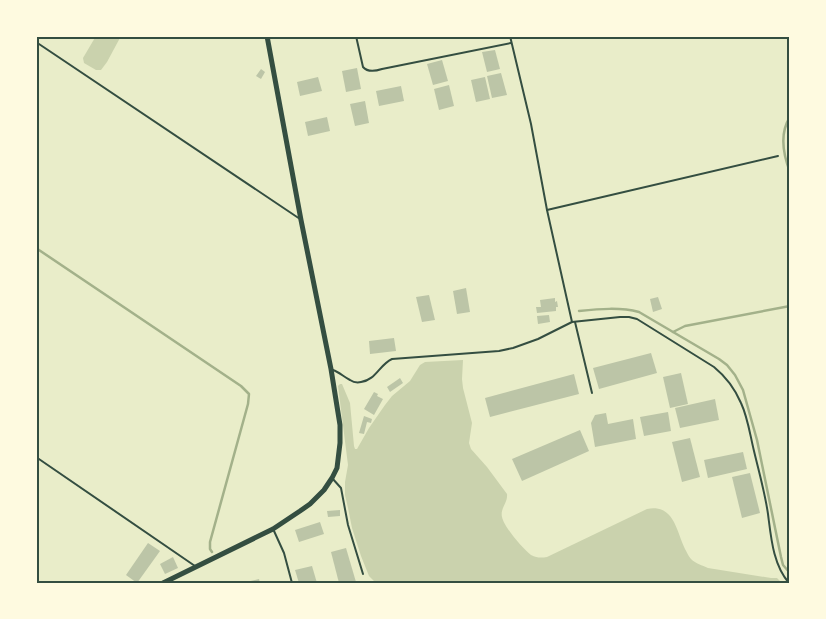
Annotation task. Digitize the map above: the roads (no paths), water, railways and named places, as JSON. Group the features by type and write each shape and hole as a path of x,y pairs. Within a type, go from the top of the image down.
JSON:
{"street":[{"path":"164,583 273,528 310,504 324,490 337,468 340,425 331,369 267,36"}],"lane":[{"path":"356,36 363,67 370,71 511,43"},
{"path":"510,36 531,124 547,210 572,322"},
{"path":"36,42 301,220"},
{"path":"790,139 788,143 790,154"},
{"path":"547,210 778,156"},
{"path":"331,369 350,381 362,382 373,378 387,361 392,359 499,351 514,348 538,339 572,322 620,316 637,319 703,360 723,375 736,392 742,403 747,420 776,559 783,577 789,583"},
{"path":"575,322 592,393"},
{"path":"36,457 196,567"},
{"path":"332,478 341,488 348,526 363,574"},
{"path":"273,528 284,553 292,583"}],"waterway":[{"path":"790,117 783,137 790,172"},
{"path":"36,248 241,386 249,394 248,404 210,542 212,552"},
{"path":"673,332 685,326 790,306"},
{"path":"579,311 617,309 639,312 727,365 743,390 757,440 783,565 790,573"}]}
